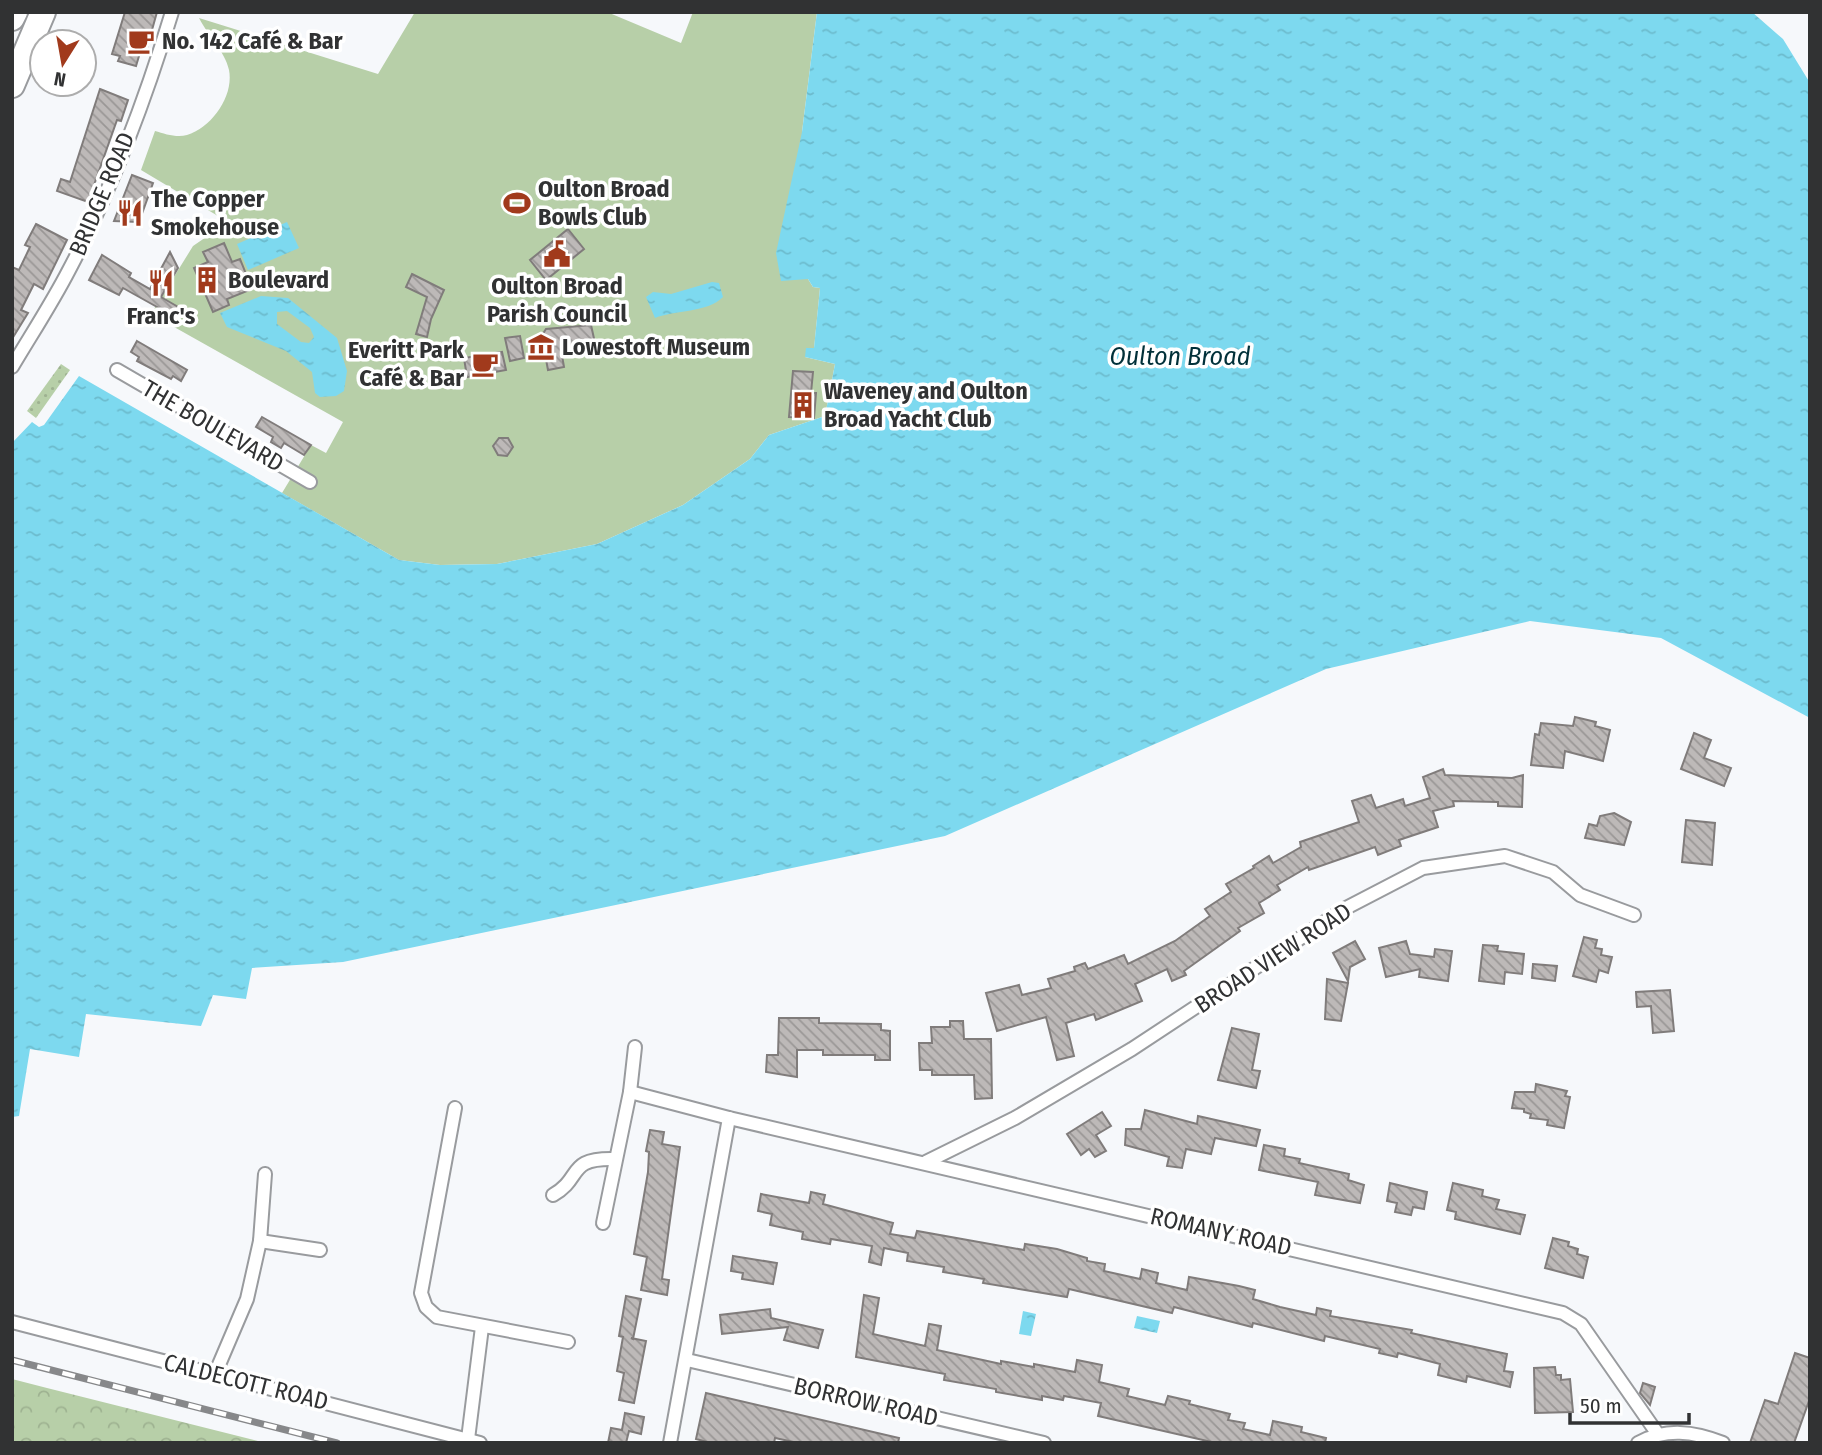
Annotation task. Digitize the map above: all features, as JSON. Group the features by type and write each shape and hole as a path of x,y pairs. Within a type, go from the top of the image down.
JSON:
{"highway":[{"path":"12,18 15,12"},
{"path":"12,85 43,12"}],"street":[{"name":"BRIDGE ROAD","path":"12,367 68,273 99,210 146,92 172,12"},
{"name":"THE BOULEVARD","path":"117,370 310,482"},
{"name":"BROAD VIEW ROAD","path":"926,1162 1014,1118 1132,1049 1346,908 1423,868 1506,856 1553,872 1580,895 1634,915"},
{"path":"603,1223 614,1158 630,1092 635,1047"},
{"name":"ROMANY ROAD","path":"630,1092 729,1118 1563,1313 1581,1324 1657,1433"},
{"path":"455,1108 421,1293 426,1307 437,1317 568,1342"},
{"path":"670,1443 729,1118"},
{"path":"553,1195 563,1190 580,1164 597,1158 614,1158"},
{"path":"215,1374 247,1299 260,1241 265,1174"},
{"path":"260,1241 320,1250"},
{"name":"CALDECOTT ROAD","path":"12,1322 474,1441"},
{"path":"474,1441 482,1327"},
{"name":"BORROW ROAD","path":"687,1360 1044,1443"},
{"path":"1638,1443 1657,1433 1700,1434 1723,1443"}],"green space":[{"path":"415,12 607,12 681,43 693,12 817,12 802,132 808,279 813,287 820,288 814,349 805,357 835,364 825,416 769,435 750,459 683,505 597,544 497,564 440,565 399,560 282,493 311,445 326,453 343,422 151,314 193,246 228,222 141,170 155,131 179,136 196,131 213,118 228,90 230,80 227,63 199,18 378,74"},
{"path":"61,364 70,370 36,418 27,411"},
{"path":"12,1379 47,1388 266,1443 12,1443"}],"water":[{"name":"Oulton Broad","path":"817,12 1752,12 1783,39 1810,83 1810,718 1661,638 1530,621 1326,669 945,836 343,962 252,968 246,999 213,995 201,1026 86,1014 79,1057 30,1049 19,1116 12,1117 12,443 32,422 39,427 44,425 79,376 399,560 440,565 497,564 597,544 683,505 750,459 769,435 825,416 835,364 805,357 806,348 814,348 820,288 813,287 808,279 781,281 776,253 802,132"},
{"path":"287,222 299,248 248,270 237,244"},
{"path":"712,282 719,283 723,297 700,309 655,318 646,297 653,292 671,294"},
{"path":"261,296 288,298 337,338 347,371 344,391 336,396 320,397 315,393 312,372 286,351 227,327 220,313","holes":["287,311 310,328 314,337 309,343 301,342 277,324 277,312"]},
{"path":"1023,1311 1036,1314 1031,1336 1019,1334"},
{"path":"1137,1316 1160,1321 1157,1333 1134,1328"}],"building":[{"path":"125,12 157,12 147,48 142,46 136,66 118,61 120,56 112,54"},
{"path":"100,89 128,100 121,121 117,120 88,202 57,191 61,179 70,182"},
{"path":"132,175 153,183 139,222 114,221"},
{"path":"36,224 67,240 43,289 34,284 21,310 28,313 12,339 12,267 19,270 30,247 25,245"},
{"name":"Oulton Broad Parish Council","path":"568,229 584,249 546,280 530,260"},
{"path":"224,243 232,262 240,259 252,289 227,299 229,305 213,312 194,268 208,262 203,252"},
{"path":"170,252 178,268 161,297 180,308 175,317 123,288 119,295 89,280 102,255 131,273 129,277 150,289"},
{"path":"412,274 444,290 431,319 427,337 416,334 427,297 406,287"},
{"name":"Lowestoft Museum","path":"591,325 595,343 561,350 564,367 548,370 545,354 528,357 546,329"},
{"path":"520,336 524,358 510,361 505,338"},
{"path":"137,341 187,370 181,381 173,376 171,379 137,361 139,357 131,352"},
{"name":"Everitt Park Café & Bar","path":"502,352 506,370 467,377 464,358"},
{"name":"Waveney and Oulton Broad Yacht Club","path":"793,371 813,372 811,393 816,393 814,418 789,417"},
{"path":"262,417 311,445 304,455 284,443 281,448 271,442 273,437 256,427"},
{"path":"499,438 508,438 513,447 507,456 498,455 493,446"},
{"path":"1575,717 1596,722 1595,726 1610,730 1603,761 1565,751 1563,768 1531,765 1535,734 1539,735 1541,723 1573,726"},
{"path":"1694,733 1711,740 1704,758 1731,768 1724,786 1681,769"},
{"path":"1443,769 1445,775 1512,778 1523,775 1522,807 1498,806 1498,802 1453,801 1454,806 1433,811 1438,827 1399,840 1401,846 1378,855 1375,847 1309,870 1308,867 1277,885 1280,890 1259,903 1264,913 1238,928 1240,931 1184,971 1186,975 1172,981 1167,969 1135,984 1142,1001 1096,1020 1094,1014 1066,1023 1074,1056 1057,1060 1046,1017 997,1031 986,993 1019,985 1022,995 1051,988 1048,979 1075,971 1074,967 1085,963 1088,969 1124,955 1128,964 1175,941 1210,916 1205,909 1231,892 1226,884 1254,868 1253,866 1269,856 1273,863 1301,847 1300,842 1359,822 1352,801 1371,795 1376,808 1403,799 1405,806 1430,798 1423,777"},
{"path":"1614,813 1631,822 1624,845 1585,838 1589,824 1597,826 1600,816"},
{"path":"1686,820 1715,823 1712,865 1682,862"},
{"path":"1584,937 1597,940 1595,948 1602,949 1601,955 1612,957 1608,973 1599,970 1596,982 1573,976"},
{"path":"1355,941 1365,959 1350,967 1348,981 1333,953"},
{"path":"1406,941 1410,954 1434,957 1435,949 1452,951 1448,981 1419,977 1420,969 1386,977 1379,948"},
{"path":"1483,945 1498,946 1497,951 1524,954 1522,974 1505,972 1504,984 1479,981"},
{"path":"1533,964 1557,966 1555,981 1532,978"},
{"path":"1327,979 1348,983 1341,1021 1325,1019"},
{"path":"1670,990 1674,1031 1653,1033 1651,1006 1637,1007 1636,992"},
{"path":"779,1018 819,1018 819,1023 881,1024 881,1030 890,1031 890,1060 875,1060 875,1055 823,1055 823,1050 797,1050 797,1077 766,1072 767,1055 778,1055"},
{"path":"950,1021 963,1021 964,1039 991,1039 992,1098 975,1099 974,1075 932,1075 932,1070 920,1070 919,1043 932,1043 931,1027 950,1027"},
{"path":"1232,1028 1259,1034 1252,1070 1260,1071 1256,1088 1218,1080"},
{"path":"1536,1084 1567,1091 1565,1096 1570,1097 1564,1128 1547,1125 1548,1120 1530,1118 1531,1114 1524,1112 1524,1109 1512,1108 1515,1092 1535,1092"},
{"path":"1145,1110 1197,1124 1198,1116 1260,1130 1256,1146 1215,1138 1211,1154 1186,1149 1182,1168 1167,1166 1169,1157 1125,1145 1126,1129 1141,1129"},
{"path":"1102,1112 1111,1126 1096,1135 1106,1151 1095,1157 1089,1149 1081,1155 1067,1134"},
{"path":"650,1130 664,1132 662,1144 680,1147 662,1279 669,1280 667,1295 641,1290 647,1257 634,1254 648,1172 649,1152 646,1151"},
{"path":"1264,1145 1285,1149 1284,1156 1300,1159 1299,1163 1349,1174 1348,1180 1364,1185 1360,1203 1315,1195 1318,1182 1259,1170"},
{"path":"1390,1183 1427,1192 1424,1209 1413,1207 1411,1215 1395,1212 1397,1203 1387,1201"},
{"path":"1453,1183 1483,1190 1482,1196 1499,1200 1496,1209 1525,1215 1520,1234 1455,1219 1456,1212 1447,1210"},
{"path":"811,1192 825,1195 823,1204 893,1223 890,1234 915,1238 917,1231 1024,1250 1025,1244 1057,1249 1087,1258 1087,1261 1105,1264 1104,1271 1140,1279 1142,1269 1158,1273 1156,1283 1187,1290 1189,1277 1239,1286 1255,1290 1253,1299 1280,1307 1316,1315 1317,1308 1331,1311 1330,1316 1412,1330 1411,1333 1507,1354 1504,1371 1513,1372 1510,1387 1467,1376 1466,1382 1438,1375 1440,1364 1398,1353 1397,1357 1379,1353 1380,1349 1325,1336 1324,1341 1253,1323 1252,1327 1174,1307 1172,1313 1069,1289 1067,1297 983,1283 984,1279 943,1272 944,1267 907,1261 908,1253 884,1248 881,1265 869,1262 872,1246 831,1239 830,1244 802,1239 803,1232 770,1225 772,1214 758,1211 761,1194 809,1203"},
{"path":"1553,1238 1569,1242 1568,1246 1578,1249 1577,1254 1588,1257 1583,1278 1545,1268"},
{"path":"733,1256 777,1263 773,1284 742,1279 743,1273 731,1271"},
{"path":"864,1295 879,1298 873,1334 925,1346 929,1324 941,1326 937,1350 1001,1364 1001,1361 1034,1367 1034,1364 1075,1372 1077,1360 1102,1365 1099,1382 1129,1389 1127,1396 1165,1405 1168,1396 1190,1401 1189,1404 1230,1414 1228,1420 1245,1423 1243,1429 1270,1435 1273,1421 1302,1427 1301,1432 1326,1438 1325,1443 1216,1443 1098,1416 1101,1403 1064,1396 1063,1400 1042,1396 1042,1400 996,1392 996,1389 944,1380 945,1374 856,1357"},
{"path":"626,1296 641,1299 633,1338 646,1341 634,1403 619,1400 624,1373 617,1371 623,1337 619,1336"},
{"path":"770,1309 771,1318 823,1330 818,1348 784,1340 788,1327 722,1334 720,1315"},
{"path":"1795,1353 1810,1358 1810,1398 1794,1443 1750,1443 1765,1400 1778,1404"},
{"path":"1555,1367 1556,1375 1561,1375 1561,1380 1570,1379 1573,1412 1535,1413 1534,1368"},
{"path":"1643,1383 1655,1387 1650,1405 1640,1393"},
{"path":"706,1393 899,1438 898,1443 798,1443 775,1438 774,1443 711,1443 696,1439"},
{"path":"625,1413 644,1417 641,1434 629,1431 626,1443 608,1443 611,1428 622,1430"}],"railway":[{"path":"12,1360 337,1443"}],"place":[{"name":"No. 142 Café & Bar","path":"141,41"},
{"name":"Oulton Broad Bowls Club","path":"517,203"},
{"name":"The Copper Smokehouse","path":"130,213"},
{"name":"Oulton Broad Parish Council","path":"557,254"},
{"name":"Boulevard","path":"207,280"},
{"name":"Franc's","path":"161,283"},
{"name":"Lowestoft Museum","path":"541,347"},
{"name":"Everitt Park Café & Bar","path":"485,364"},
{"name":"Waveney and Oulton Broad Yacht Club","path":"803,405"}]}
